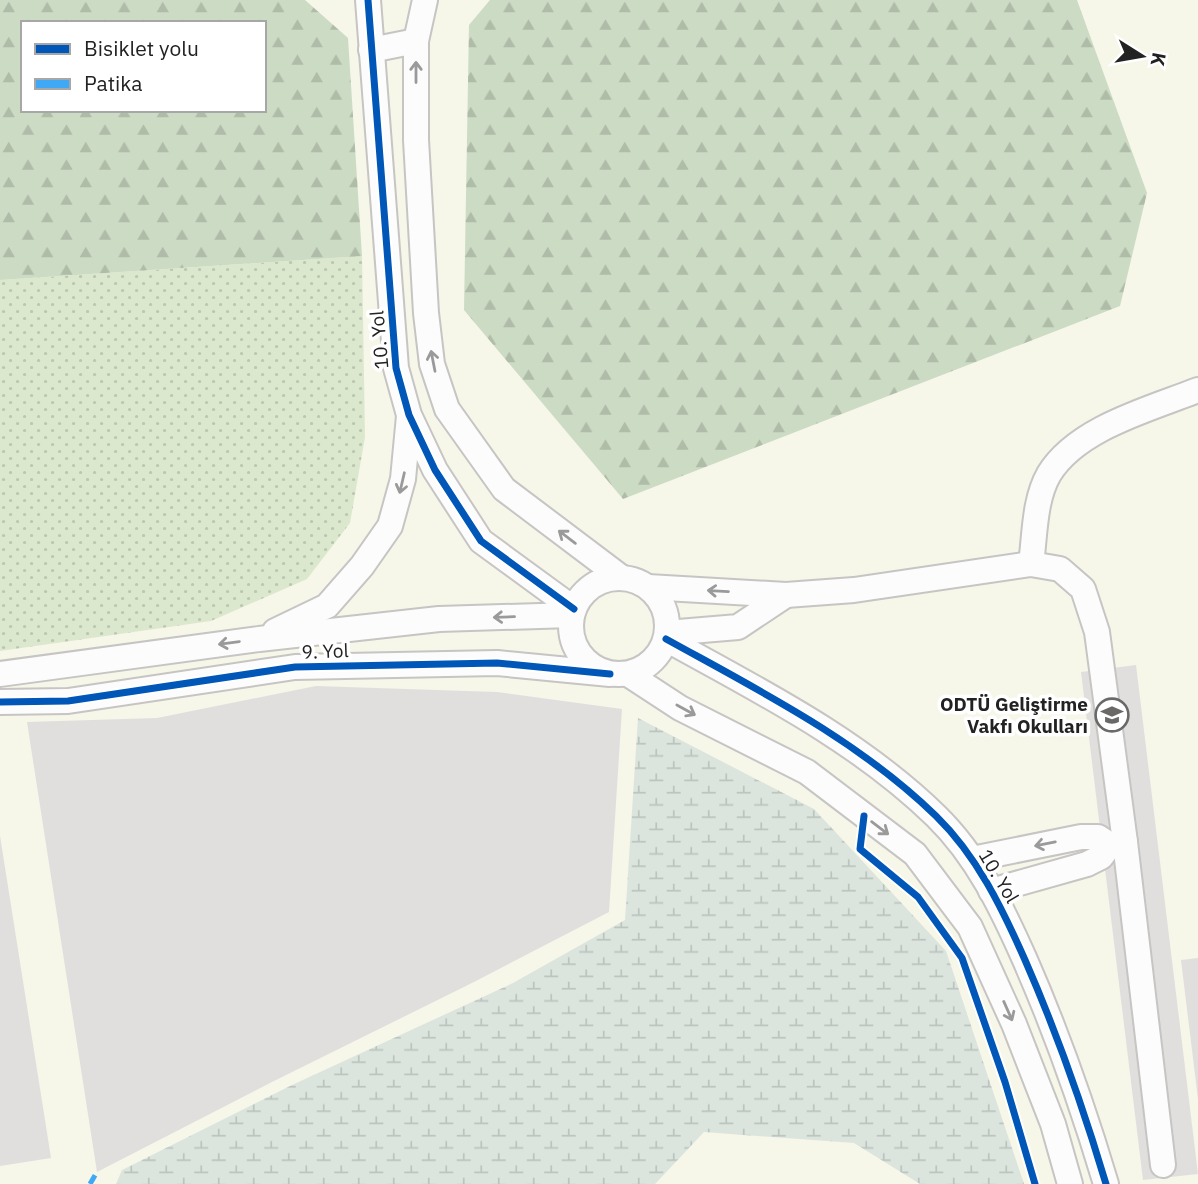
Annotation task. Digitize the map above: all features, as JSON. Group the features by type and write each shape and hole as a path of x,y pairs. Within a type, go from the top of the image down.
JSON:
{"street":[{"name":"10. Yol","path":"368,0 396,368 410,415 435,470 481,541 573,612"},
{"path":"425,0 416,41 416,140 426,313 432,364 447,409 504,489 622,578"},
{"path":"371,50 416,41"},
{"path":"380,147 416,140"},
{"path":"1031,564 1039,500 1049,475 1066,453 1087,437 1198,390"},
{"name":"9. Yol","path":"259,639 327,606 362,566 390,526 403,479 410,415"},
{"path":"648,587 786,595 854,590 1031,564 1060,569 1083,589 1097,632 1118,843 1163,1165"},
{"path":"619,674 640,670 652,662 660,652 666,636 664,607 648,587 635,580 622,578 593,586 582,596 573,612 571,630 583,659 595,668 619,674 807,772 915,855 970,927 1014,1024 1053,1124 1070,1184"},
{"path":"666,636 738,627 786,595"},
{"name":"9. Yol","path":"0,674 259,639 439,619 573,612"},
{"name":"10. Yol","path":"666,636 808,718 877,766 937,817 972,859 1002,908 1050,1015 1106,1184"},
{"name":"9. Yol","path":"0,702 68,701 295,667 497,663 619,674"},
{"path":"972,859 1082,837 1098,837 1118,843"},
{"path":"991,891 1087,864 1118,843"}],"shaded area":[{"path":"0,0 1198,0 1198,1184 0,1184"},
{"path":"1136,665 1198,1174 1143,1180 1081,672"},
{"path":"316,686 497,692 622,709 609,912 97,1172 27,722 157,718"},
{"path":"0,836 51,1158 0,1166"},
{"path":"1198,958 1198,1099 1181,960"}],"green space":[{"path":"0,0 305,0 348,38 362,256 0,280"},
{"path":"490,0 1077,0 1147,193 1120,306 623,499 464,310 469,25"},
{"path":"362,256 365,437 350,523 307,579 211,621 0,651 0,280"},
{"path":"638,718 814,809 946,951 1024,1184 920,1184 854,1143 704,1132 655,1184 116,1184 122,1170 292,1085 513,983 625,920"}],"marked path":[{"path":"90,1184 97,1172"}],"cycle path":[{"path":"368,0 396,368 409,415 435,470 481,541 574,609"},
{"path":"666,639 841,740 906,789 936,816 964,848 987,884 1025,960 1069,1070 1106,1184"},
{"path":"0,702 68,701 295,667 497,663 610,674"},
{"path":"864,816 860,849 918,897 962,958 1005,1082 1035,1184"}],"place":[{"name":"ODTÜ Geliştirme Vakfı Okulları","path":"1112,715"}]}
